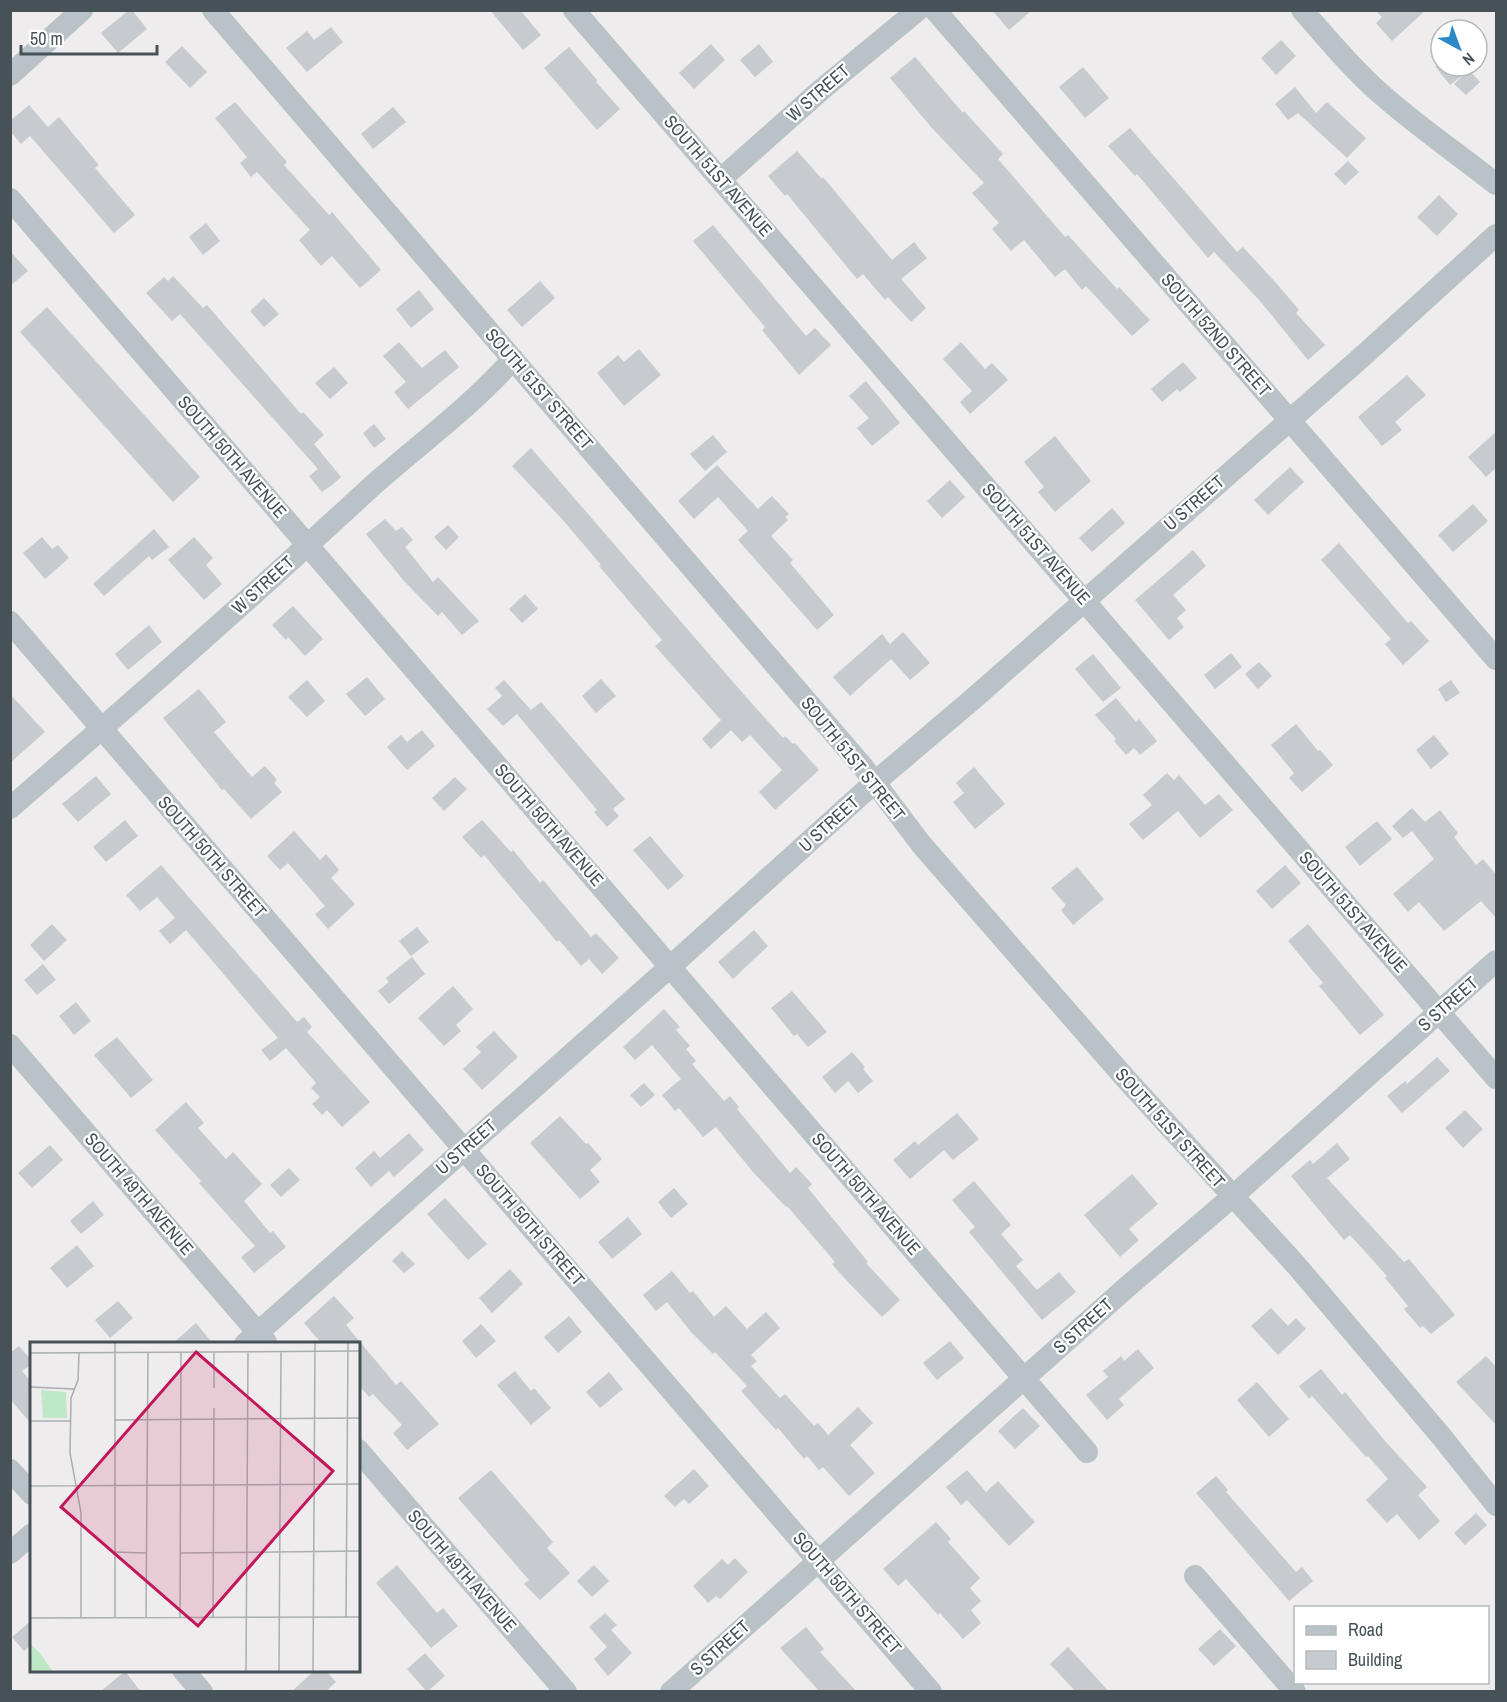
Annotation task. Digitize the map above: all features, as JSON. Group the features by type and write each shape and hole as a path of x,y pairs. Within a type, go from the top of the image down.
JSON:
{"street":[{"path":"10,75 82,10"},
{"name":"SOUTH 51ST STREET","path":"213,10 863,767 928,852 1126,1079 1296,1265 1497,1505"},
{"name":"SOUTH 51ST AVENUE","path":"574,10 1497,1078"},
{"name":"W STREET","path":"721,179 820,90 918,10"},
{"name":"SOUTH 52ND STREET","path":"935,10 1497,659"},
{"path":"1302,10 1352,65 1407,117 1497,184"},
{"name":"SOUTH 50TH AVENUE","path":"10,199 1087,1452"},
{"name":"U STREET","path":"256,1340 464,1149 874,783 973,699 1497,235"},
{"name":"W STREET","path":"10,808 102,729 410,452 496,379 513,359"},
{"name":"SOUTH 50TH STREET","path":"10,622 931,1692"},
{"name":"S STREET","path":"671,1692 1497,961"},
{"name":"SOUTH 49TH AVENUE","path":"10,1045 256,1340"},
{"name":"SOUTH 49TH AVENUE","path":"360,1452 566,1692"},
{"path":"10,1470 30,1492"},
{"path":"10,1553 30,1536"},
{"path":"1195,1576 1294,1692"},
{"path":"184,1672 202,1692"}],"building":[{"path":"132,10 147,29 118,53 101,33"},
{"path":"490,10 520,10 541,35 523,50"},
{"path":"992,10 1032,10 1009,30"},
{"path":"1375,10 1426,10 1392,41 1376,23 1382,17"},
{"path":"331,27 343,42 307,72 286,48 307,31 314,40"},
{"path":"1281,40 1296,56 1276,75 1261,58"},
{"path":"711,44 725,60 694,89 679,73"},
{"path":"759,44 773,62 755,77 740,60"},
{"path":"182,46 207,72 190,88 165,62"},
{"path":"569,47 620,109 597,130 544,68"},
{"path":"915,57 963,113 964,111 1003,154 998,159 1065,237 1068,235 1117,289 1119,287 1150,320 1132,336 1086,286 1082,290 1065,269 1055,277 1024,240 1011,251 992,229 999,223 972,193 984,183 931,127 890,78"},
{"path":"1083,67 1109,98 1085,118 1059,87"},
{"path":"1444,78 1459,78 1450,85"},
{"path":"1460,78 1476,78 1480,82 1466,95 1454,84"},
{"path":"1295,87 1316,113 1327,102 1366,138 1347,158 1298,113 1288,120 1275,104"},
{"path":"235,102 287,162 284,165 329,215 332,212 381,270 360,288 332,256 321,266 299,240 310,230 257,172 251,177 240,163 247,157 215,118"},
{"path":"29,105 48,127 59,117 99,165 95,168 135,215 114,233 30,136 21,144 10,131 10,121"},
{"path":"393,107 406,122 373,149 361,134"},
{"path":"1130,128 1237,252 1243,247 1299,310 1296,313 1325,345 1308,360 1260,301 1214,252 1208,258 1137,174 1135,176 1108,146"},
{"path":"797,151 822,179 823,177 892,260 914,242 927,258 901,279 926,308 911,322 888,297 885,300 863,274 857,279 787,194 785,196 768,176"},
{"path":"1348,161 1359,172 1345,185 1334,174"},
{"path":"1439,195 1458,214 1437,236 1417,217"},
{"path":"206,223 220,241 203,255 189,237"},
{"path":"713,225 806,336 815,328 831,345 799,375 762,330 765,327 693,241"},
{"path":"10,251 28,271 10,286"},
{"path":"173,276 203,308 207,305 301,414 303,412 324,435 314,444 341,477 332,485 322,492 309,476 318,469 180,314 172,321 146,293 164,277 168,281"},
{"path":"540,281 555,298 522,327 507,310"},
{"path":"419,290 434,309 411,328 396,309"},
{"path":"264,298 279,314 264,327 250,311"},
{"path":"47,307 200,477 173,502 20,332"},
{"path":"399,342 422,368 445,350 459,367 408,409 394,392 406,382 383,356"},
{"path":"961,342 985,369 992,363 1008,380 970,414 960,402 972,391 943,359"},
{"path":"639,349 661,375 624,406 597,373 618,355 624,362"},
{"path":"1183,362 1197,378 1180,392 1177,389 1162,402 1151,389"},
{"path":"334,367 348,383 330,399 315,383"},
{"path":"1407,375 1426,395 1395,422 1402,430 1382,446 1358,417"},
{"path":"866,381 900,423 872,446 857,428 869,418 849,396"},
{"path":"374,424 386,439 374,448 363,433"},
{"path":"1497,431 1497,467 1486,477 1468,457"},
{"path":"713,435 727,452 705,471 690,454"},
{"path":"1055,436 1091,481 1055,512 1038,492 1044,487 1024,462"},
{"path":"531,448 746,697 783,738 785,736 793,744 795,743 819,770 775,810 759,792 782,770 750,735 742,742 731,730 711,749 702,739 721,720 655,646 662,640 599,566 601,565 512,466"},
{"path":"717,465 758,509 772,496 789,514 785,517 788,520 771,536 793,560 790,563 834,615 817,630 738,540 748,531 718,497 694,519 678,501"},
{"path":"1290,467 1304,482 1268,515 1254,500"},
{"path":"950,480 965,497 942,518 927,501"},
{"path":"1473,504 1488,521 1453,552 1438,535"},
{"path":"1112,508 1125,523 1092,552 1079,538"},
{"path":"385,519 396,531 402,527 413,540 405,547 433,582 438,577 479,621 462,635 442,612 438,616 404,581 366,534"},
{"path":"448,525 459,537 446,550 434,537"},
{"path":"154,529 169,547 152,560 149,556 104,596 93,584"},
{"path":"42,537 52,549 58,545 69,558 45,579 23,553"},
{"path":"194,537 213,558 206,565 222,584 204,600 168,560"},
{"path":"1339,543 1408,623 1411,621 1429,641 1403,665 1385,644 1391,639 1321,560"},
{"path":"1193,550 1206,566 1173,595 1186,610 1177,618 1184,627 1169,640 1135,600"},
{"path":"525,594 538,609 522,623 509,609"},
{"path":"293,606 323,639 305,656 288,637 286,640 272,625"},
{"path":"149,625 162,642 128,670 115,654"},
{"path":"903,632 930,663 910,680 891,659 850,696 833,677 882,634 890,644"},
{"path":"1231,653 1242,667 1215,689 1204,675"},
{"path":"1093,654 1121,688 1103,702 1075,669"},
{"path":"1259,662 1272,676 1258,689 1245,674"},
{"path":"367,677 385,699 365,716 346,694"},
{"path":"601,679 616,696 596,713 582,696"},
{"path":"307,680 325,701 307,717 288,697"},
{"path":"504,680 531,710 541,702 625,799 613,809 619,816 607,827 594,812 597,810 517,714 503,726 487,709 502,696 495,688"},
{"path":"1451,680 1460,693 1446,702 1438,689"},
{"path":"199,689 226,722 214,732 252,777 265,766 277,780 274,783 282,792 251,819 224,789 222,790 163,718"},
{"path":"10,694 45,732 10,763"},
{"path":"1116,698 1136,722 1139,719 1157,741 1140,755 1134,748 1126,755 1114,741 1116,739 1095,715"},
{"path":"1296,724 1333,765 1302,792 1289,778 1294,773 1271,745"},
{"path":"422,730 435,746 407,770 387,747 401,735 407,742"},
{"path":"1434,735 1449,754 1431,769 1416,750"},
{"path":"974,767 1005,804 975,829 953,802 964,793 956,783"},
{"path":"1167,773 1174,780 1179,775 1205,805 1219,794 1233,810 1200,838 1178,811 1143,840 1129,824 1152,805 1143,795"},
{"path":"96,776 111,794 78,822 62,804"},
{"path":"455,777 467,789 444,811 432,798"},
{"path":"1412,808 1425,822 1440,810 1458,833 1454,837 1476,865 1483,859 1497,876 1497,919 1481,901 1444,931 1419,902 1408,912 1393,894 1434,859 1412,831 1403,838 1392,826"},
{"path":"125,820 138,836 106,862 93,847"},
{"path":"482,820 511,852 513,850 540,883 543,880 591,937 596,933 619,958 602,974 589,959 581,966 559,940 557,942 484,855 481,858 462,837"},
{"path":"1377,821 1392,839 1360,866 1345,847"},
{"path":"294,831 320,860 326,854 339,870 331,878 355,904 328,929 315,914 325,906 288,863 280,870 267,856"},
{"path":"650,836 684,876 668,890 633,850"},
{"path":"161,865 297,1022 304,1017 312,1027 307,1032 370,1102 342,1127 327,1110 322,1115 312,1104 320,1097 311,1088 316,1083 286,1048 270,1061 261,1050 278,1038 186,930 170,944 159,931 175,918 157,897 140,911 126,895"},
{"path":"1285,865 1301,883 1272,909 1256,891"},
{"path":"1077,867 1104,899 1073,925 1061,910 1066,905 1051,888"},
{"path":"52,924 67,940 44,961 30,945"},
{"path":"1308,924 1384,1015 1360,1035 1319,986 1323,983 1288,941"},
{"path":"417,927 429,942 411,956 399,941"},
{"path":"754,930 768,946 733,979 718,962"},
{"path":"412,957 425,974 389,1004 378,991 389,982 386,978"},
{"path":"43,964 56,980 37,995 24,980"},
{"path":"453,986 473,1009 456,1025 461,1031 444,1046 418,1018"},
{"path":"792,991 827,1032 808,1047 797,1034 794,1036 771,1008"},
{"path":"76,1002 91,1021 74,1035 59,1016"},
{"path":"664,1009 680,1027 676,1030 690,1046 686,1049 696,1061 692,1064 724,1101 730,1096 739,1107 737,1109 790,1173 796,1167 812,1184 808,1188 868,1262 866,1263 900,1300 882,1317 832,1264 835,1262 787,1206 753,1172 716,1127 703,1137 679,1108 675,1111 662,1095 681,1079 652,1045 635,1060 623,1047"},
{"path":"494,1031 518,1057 482,1090 463,1069 481,1052 476,1047"},
{"path":"117,1037 153,1080 131,1098 94,1055"},
{"path":"852,1052 873,1081 858,1093 848,1081 835,1093 822,1077"},
{"path":"1437,1057 1450,1071 1402,1113 1387,1096 1405,1081 1407,1084"},
{"path":"644,1083 655,1095 641,1107 630,1095"},
{"path":"186,1102 204,1123 198,1128 226,1159 233,1152 262,1184 244,1201 270,1233 273,1231 286,1247 254,1273 241,1257 255,1246 155,1130"},
{"path":"1465,1110 1483,1129 1463,1148 1445,1128"},
{"path":"957,1113 979,1139 953,1160 944,1150 910,1179 893,1160 915,1141 918,1145"},
{"path":"560,1116 602,1159 590,1170 600,1182 580,1199 530,1143"},
{"path":"409,1133 424,1150 394,1177 389,1171 371,1187 355,1168 374,1151 380,1158"},
{"path":"1337,1143 1350,1159 1327,1178 1404,1262 1409,1259 1455,1315 1431,1334 1423,1326 1420,1328 1404,1309 1408,1306 1385,1278 1387,1276 1350,1235 1344,1240 1291,1176 1310,1160 1313,1164"},
{"path":"50,1145 63,1160 32,1188 18,1173"},
{"path":"289,1168 300,1180 281,1197 270,1185"},
{"path":"1132,1174 1158,1204 1129,1229 1139,1240 1120,1257 1084,1215"},
{"path":"974,1181 1011,1225 1001,1234 1023,1260 1016,1266 1037,1290 1059,1272 1076,1292 1042,1320 969,1232 975,1227 952,1200"},
{"path":"674,1188 688,1204 671,1218 658,1202"},
{"path":"445,1198 487,1244 468,1260 427,1214"},
{"path":"93,1201 104,1215 81,1234 70,1221"},
{"path":"628,1217 642,1234 612,1259 598,1242"},
{"path":"77,1245 94,1266 67,1288 50,1268"},
{"path":"402,1251 415,1264 404,1273 392,1261"},
{"path":"510,1269 523,1284 492,1313 479,1298"},
{"path":"672,1271 690,1293 693,1291 714,1317 726,1306 747,1329 766,1312 780,1328 751,1355 757,1361 751,1366 780,1398 785,1394 814,1426 818,1423 828,1435 858,1407 873,1423 850,1445 875,1473 849,1496 823,1467 819,1470 807,1456 804,1459 778,1428 776,1430 741,1391 747,1386 715,1352 713,1354 691,1332 667,1302 656,1311 643,1295"},
{"path":"334,1296 354,1318 346,1325 396,1385 401,1381 439,1424 407,1450 393,1433 402,1425 373,1394 369,1397 360,1386 360,1342 320,1342 304,1323"},
{"path":"118,1301 133,1318 110,1338 95,1320"},
{"path":"1271,1308 1288,1326 1296,1318 1306,1329 1278,1355 1251,1326"},
{"path":"569,1316 582,1332 558,1353 544,1337"},
{"path":"196,1323 211,1342 174,1342"},
{"path":"481,1324 496,1341 476,1358 462,1341"},
{"path":"950,1341 964,1358 937,1380 923,1363"},
{"path":"19,1346 30,1359 30,1365 22,1371 30,1381 30,1423 10,1399 10,1353"},
{"path":"1138,1349 1154,1368 1119,1399 1124,1405 1107,1420 1086,1395 1108,1377 1103,1371 1121,1356 1124,1361"},
{"path":"1486,1356 1497,1368 1497,1426 1456,1382"},
{"path":"1321,1369 1342,1395 1345,1392 1427,1487 1418,1495 1440,1521 1419,1540 1397,1514 1387,1523 1366,1500 1388,1479 1312,1396 1309,1399 1299,1386"},
{"path":"515,1371 531,1391 534,1388 551,1408 531,1425 497,1385"},
{"path":"609,1372 623,1389 600,1408 586,1392"},
{"path":"1257,1382 1289,1419 1269,1437 1237,1400"},
{"path":"1023,1408 1040,1426 1015,1449 998,1431"},
{"path":"694,1469 709,1486 689,1504 684,1499 675,1507 664,1496"},
{"path":"491,1470 553,1542 547,1548 570,1573 540,1600 524,1584 529,1580 458,1498"},
{"path":"967,1470 986,1492 998,1481 1035,1522 1009,1546 967,1500 961,1505 946,1487"},
{"path":"1216,1476 1228,1490 1226,1492 1296,1572 1302,1567 1313,1581 1289,1601 1196,1493"},
{"path":"1476,1513 1487,1525 1465,1545 1454,1533"},
{"path":"936,1522 951,1539 948,1542 980,1578 970,1588 981,1601 971,1610 981,1623 963,1639 906,1579 898,1586 883,1569"},
{"path":"735,1558 748,1572 720,1599 716,1596 708,1603 693,1586 722,1559 728,1565"},
{"path":"397,1565 437,1613 443,1608 458,1626 431,1648 376,1583"},
{"path":"594,1565 609,1581 592,1597 577,1581"},
{"path":"605,1613 617,1625 611,1630 632,1653 608,1676 594,1659 607,1647 589,1627"},
{"path":"30,1622 30,1646 24,1651 12,1637"},
{"path":"806,1627 824,1649 820,1652 857,1692 820,1692 780,1648"},
{"path":"1220,1629 1236,1646 1214,1666 1198,1649"},
{"path":"1068,1647 1109,1692 1076,1692 1050,1664"},
{"path":"425,1653 445,1676 427,1692 407,1669"},
{"path":"126,1672 141,1692 100,1692"},
{"path":"313,1672 327,1672 336,1682 325,1692 291,1692"}]}
